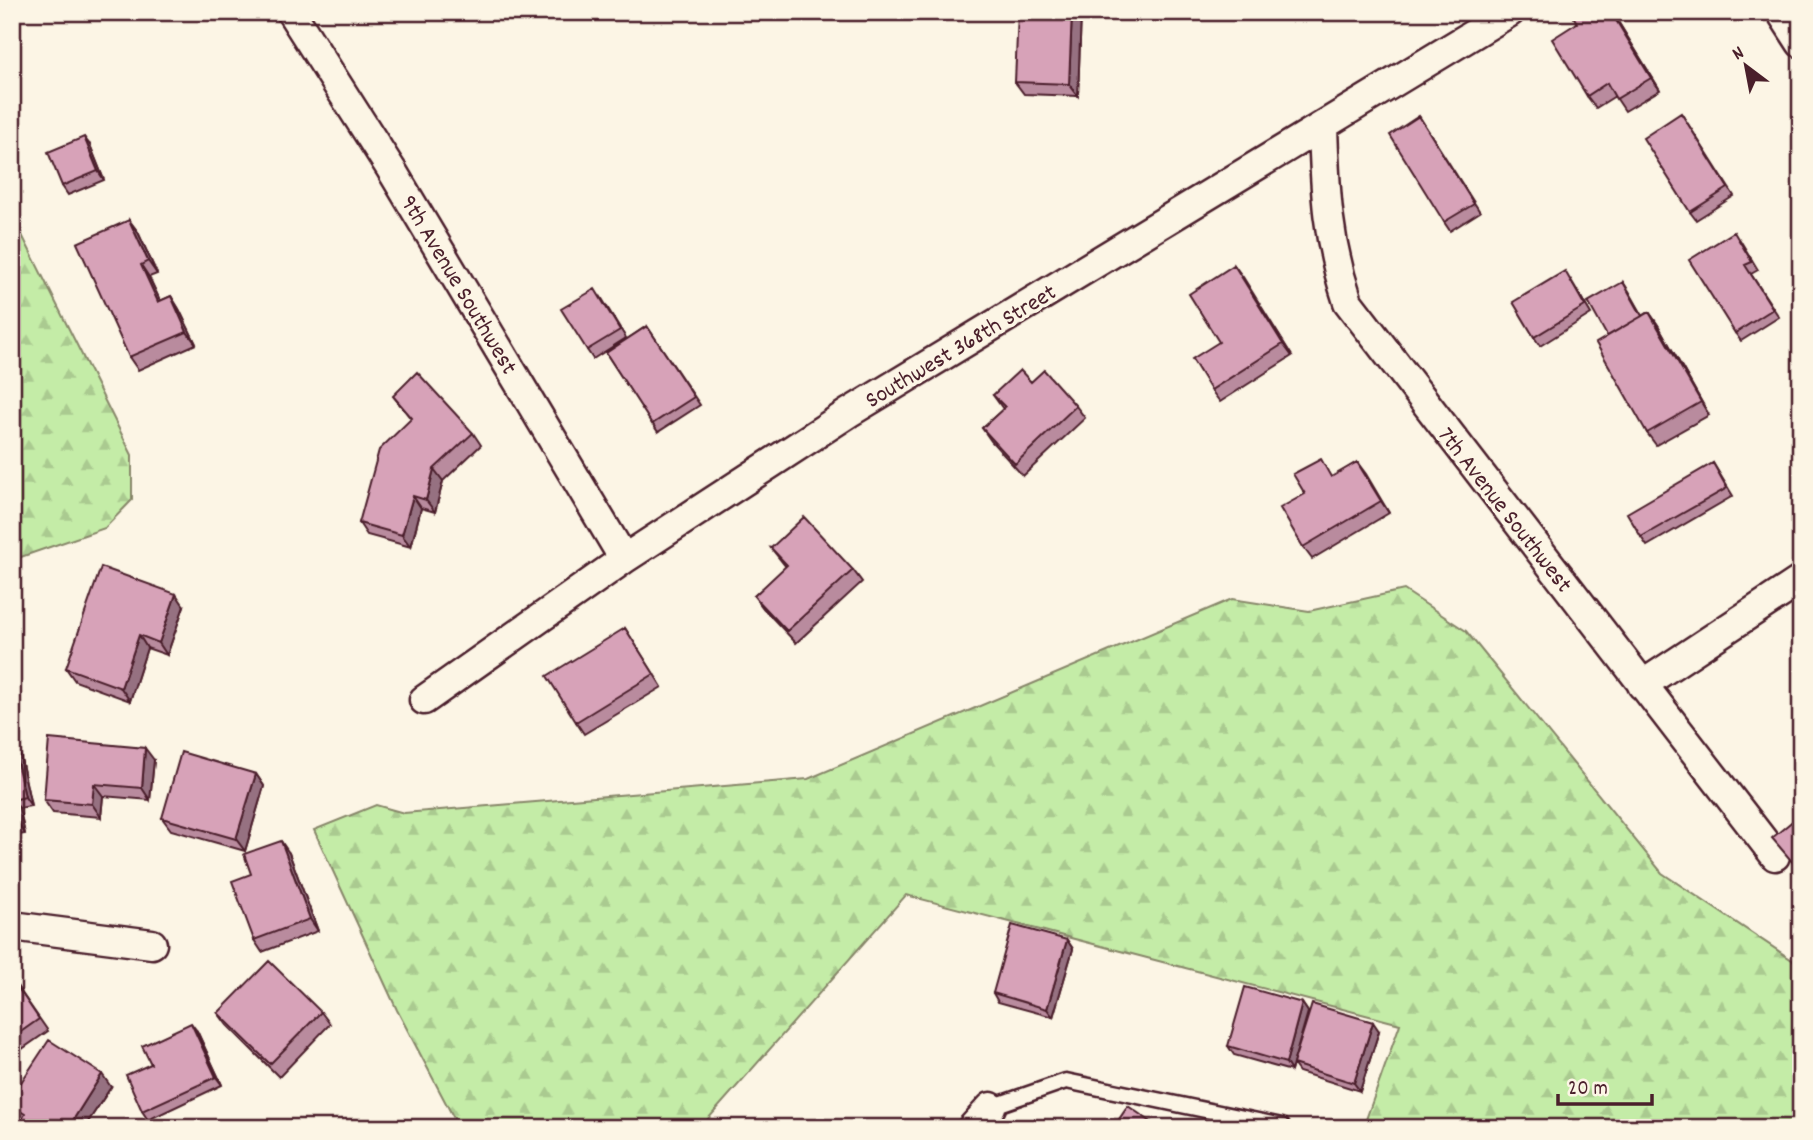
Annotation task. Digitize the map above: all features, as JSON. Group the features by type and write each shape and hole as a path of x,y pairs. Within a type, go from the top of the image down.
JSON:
{"street":[{"name":"9th Avenue Southwest","path":"291,12 391,169 624,559"},
{"name":"Southwest 368th Street","path":"424,700 624,559 850,412 1510,12"},
{"path":"1781,12 1801,43"},
{"name":"7th Avenue Southwest","path":"1323,126 1328,222 1335,262 1348,302 1776,856"},
{"path":"1642,685 1801,580"},
{"path":"12,926 152,943"},
{"path":"972,1128 991,1107"}],"lane":[{"path":"991,1107 1066,1081 1282,1126"}],"green space":[{"path":"12,215 132,455 132,500 105,528 12,560"},
{"path":"1404,590 1466,631 1662,873 1801,966 1801,1128 1363,1128 1400,1024 906,895 700,1128 459,1128 397,1010 314,830 376,805 404,813 808,779 1232,599 1309,611"}],"building":[{"path":"1018,12 1072,12 1069,84 1015,82"},
{"path":"1578,12 1611,12 1651,78 1616,99 1607,83 1587,96 1552,39 1577,23 1573,16"},
{"path":"1681,113 1728,188 1690,212 1643,138"},
{"path":"1419,116 1474,204 1444,222 1390,135"},
{"path":"84,137 98,171 62,186 48,152"},
{"path":"129,220 148,261 141,265 158,302 171,296 187,332 129,357 77,243"},
{"path":"1734,232 1752,262 1745,265 1773,309 1735,333 1689,260"},
{"path":"1234,265 1283,344 1211,390 1192,359 1219,342 1189,294"},
{"path":"1565,271 1585,306 1534,337 1513,302"},
{"path":"1623,282 1642,316 1607,336 1588,302"},
{"path":"595,289 620,330 587,350 561,309"},
{"path":"1649,312 1701,402 1647,433 1596,343"},
{"path":"647,326 694,397 652,424 606,353"},
{"path":"1020,370 1031,382 1044,370 1076,406 1015,464 982,428 1005,407 993,395"},
{"path":"417,372 473,433 434,469 426,500 413,496 402,535 359,523 379,450 412,418 393,396"},
{"path":"1321,459 1331,477 1357,462 1381,501 1303,547 1280,508 1305,494 1293,474"},
{"path":"1713,463 1727,488 1641,537 1627,513"},
{"path":"804,517 853,570 787,631 754,596 787,565 771,548"},
{"path":"101,567 176,594 159,643 139,635 121,688 66,668"},
{"path":"625,628 654,674 576,722 547,676"},
{"path":"49,739 145,748 142,788 94,784 92,804 44,800"},
{"path":"12,742 25,797 13,800 19,825 12,827"},
{"path":"181,752 256,774 236,839 162,818"},
{"path":"1801,814 1801,872 1772,838"},
{"path":"281,841 310,919 254,940 232,881 251,874 244,854"},
{"path":"1012,925 1067,940 1047,1009 993,993"},
{"path":"269,961 321,1012 270,1064 218,1013"},
{"path":"12,979 39,1019 12,1038"},
{"path":"1245,987 1302,1003 1286,1063 1228,1046"},
{"path":"1312,1004 1373,1022 1354,1083 1293,1064"},
{"path":"191,1023 216,1077 142,1111 126,1075 151,1064 142,1046"},
{"path":"49,1040 102,1074 68,1128 17,1128 25,1114 12,1106 12,1096"},
{"path":"1128,1106 1160,1128 1113,1128"}]}
